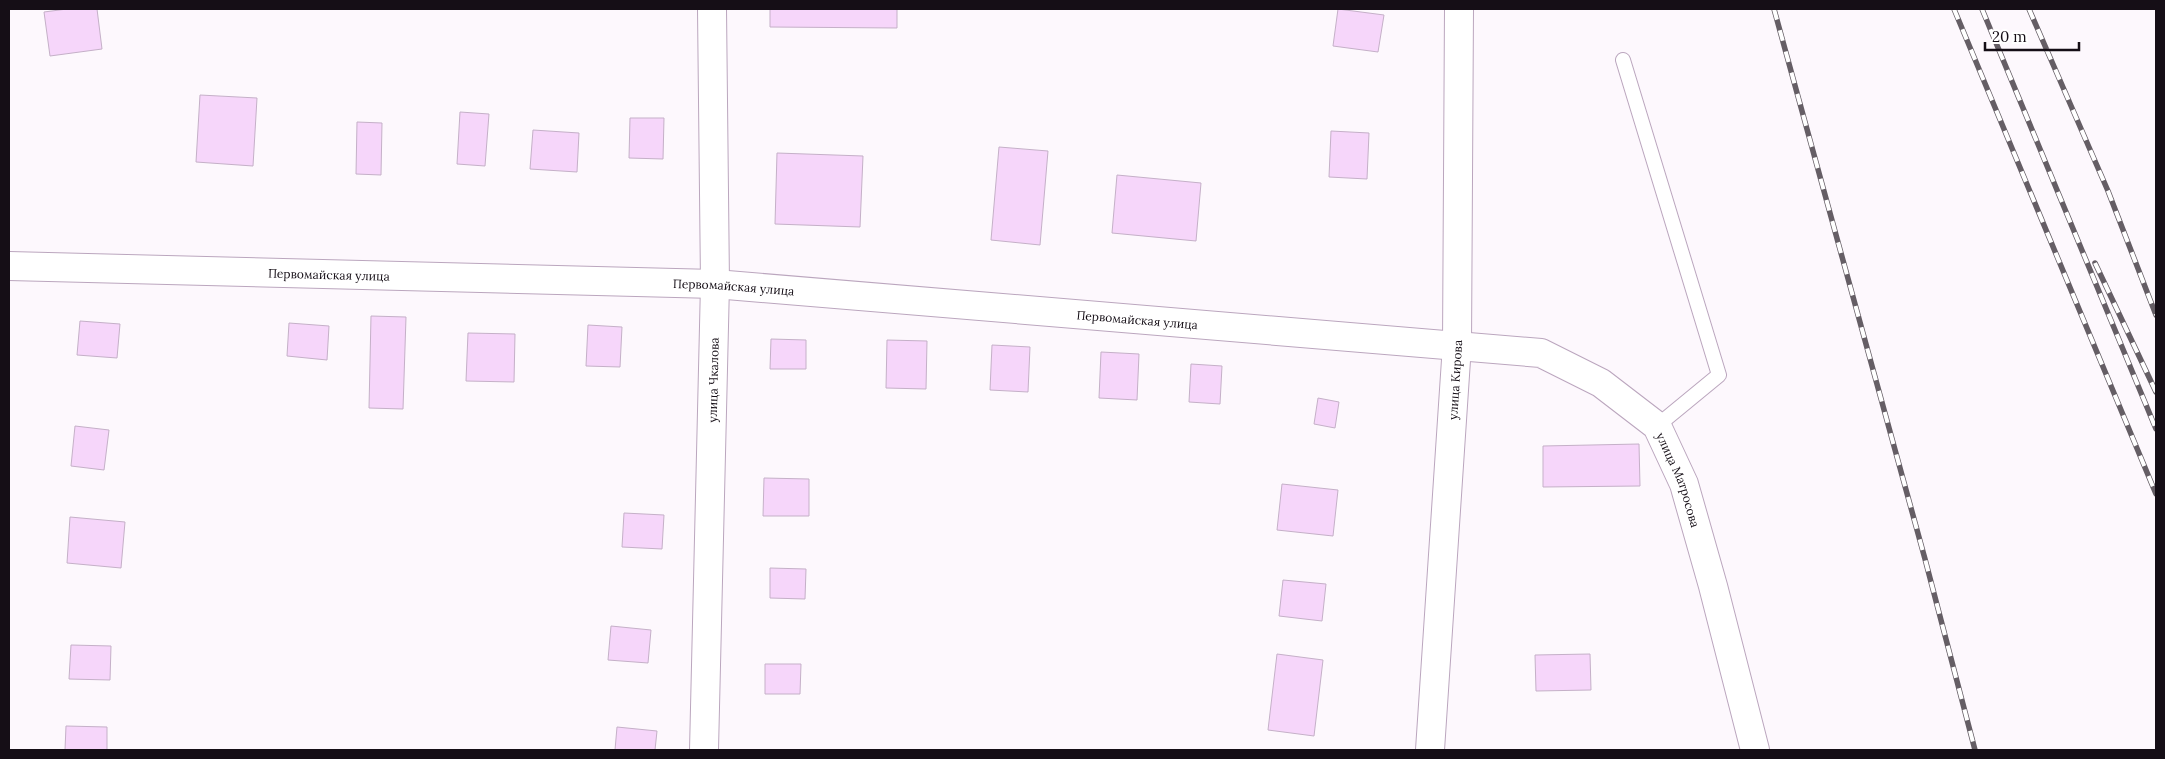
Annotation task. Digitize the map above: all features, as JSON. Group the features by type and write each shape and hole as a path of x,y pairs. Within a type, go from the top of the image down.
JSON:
{"street":[{"name":"улица Чкалова","path":"704,750 715,284 712,9"},
{"name":"улица Кирова","path":"1430,750 1457,344 1459,9"},
{"name":"Первомайская улица","path":"9,266 715,284 1457,344"},
{"name":"улица Матросова","path":"1457,344 1542,352 1601,383 1657,426 1684,484 1713,586 1755,750"}],"lane":[{"path":"1623,60 1719,375 1657,426"}],"building":[{"path":"67,9 97,9 102,49 50,56 44,12"},
{"path":"770,9 897,9 897,28 770,27"},
{"path":"1338,9 1384,15 1378,52 1333,46"},
{"path":"200,95 257,98 253,166 196,162"},
{"path":"460,112 489,114 485,166 457,164"},
{"path":"630,118 664,118 663,159 629,158"},
{"path":"357,122 382,123 381,175 356,174"},
{"path":"533,130 579,133 577,172 530,169"},
{"path":"1331,131 1369,133 1367,179 1329,177"},
{"path":"999,147 1048,151 1040,245 991,240"},
{"path":"777,153 863,156 860,227 775,224"},
{"path":"1117,175 1201,183 1196,241 1112,233"},
{"path":"371,316 406,317 403,409 369,408"},
{"path":"80,321 120,324 117,358 77,355"},
{"path":"289,323 329,326 327,360 287,356"},
{"path":"588,325 622,327 620,367 586,366"},
{"path":"468,333 515,334 514,382 466,381"},
{"path":"771,339 806,340 806,369 770,369"},
{"path":"887,340 927,341 926,389 886,388"},
{"path":"992,345 1030,347 1028,392 990,390"},
{"path":"1101,352 1139,354 1137,400 1099,398"},
{"path":"1191,364 1222,366 1220,404 1189,402"},
{"path":"1318,398 1339,402 1335,428 1314,424"},
{"path":"75,426 109,430 104,470 71,466"},
{"path":"1639,444 1640,486 1543,487 1543,446"},
{"path":"764,478 809,479 809,516 763,516"},
{"path":"1282,484 1338,490 1333,536 1277,530"},
{"path":"624,513 664,515 662,549 622,547"},
{"path":"70,517 125,522 121,568 67,563"},
{"path":"770,568 806,569 805,599 770,598"},
{"path":"1283,580 1326,584 1322,621 1279,616"},
{"path":"611,626 651,630 648,663 608,660"},
{"path":"71,645 111,646 110,680 69,679"},
{"path":"1277,654 1323,660 1314,736 1268,730"},
{"path":"1590,654 1591,690 1536,691 1535,655"},
{"path":"765,664 801,664 800,694 765,694"},
{"path":"66,726 107,727 107,750 65,750"},
{"path":"617,727 657,731 655,750 615,750"}],"railway":[{"path":"1774,9 1925,559 1975,750"},
{"path":"1954,9 2156,494"},
{"path":"1982,9 2156,429"},
{"path":"2029,9 2108,191 2156,315"},
{"path":"2095,263 2156,392"}]}
